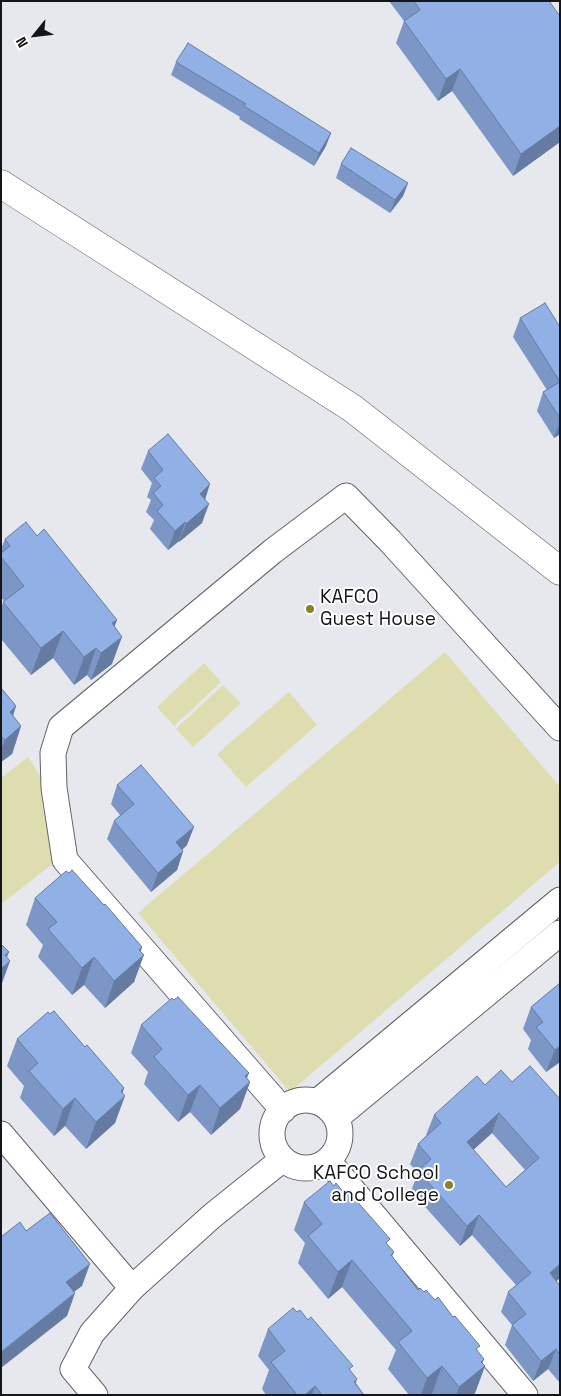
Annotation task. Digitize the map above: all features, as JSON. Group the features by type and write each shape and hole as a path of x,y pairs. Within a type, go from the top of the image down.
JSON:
{"main road":[{"path":"1,184 352,408 560,571"}],"street":[{"path":"283,1110 65,860 54,788 53,753 61,727 272,551 346,496 417,570 560,728"},
{"path":"317,1102 560,900"},
{"path":"336,1118 560,933"},
{"path":"305,1100 317,1102 328,1108 336,1118 340,1129 339,1141 335,1152 328,1161 316,1167 304,1168 293,1165 283,1158 276,1150 273,1134 276,1118 283,1110 293,1103 305,1100"},
{"path":"1,1134 132,1288"},
{"path":"69,1395 74,1369 92,1333 132,1288 212,1216 283,1158"},
{"path":"328,1161 525,1395"},
{"path":"74,1369 95,1395"}],"green space":[{"path":"445,652 560,787 560,862 290,1092 138,913"},
{"path":"204,663 221,682 174,726 157,707"},
{"path":"223,685 241,703 193,747 176,729"},
{"path":"289,692 317,725 246,787 217,754"},
{"path":"28,757 46,785 55,860 1,904 1,778"}],"building":[{"path":"414,1 549,1 560,16 560,126 521,154 460,69 446,79 404,21 420,10"},
{"path":"188,43 331,133 319,153 244,106 246,104 176,62"},
{"path":"351,148 408,183 395,200 341,164"},
{"path":"545,303 560,327 560,382 520,318"},
{"path":"560,382 560,418 543,392"},
{"path":"168,434 210,484 200,494 209,504 175,531 157,511 163,505 153,493 161,486 154,478 163,470 148,451"},
{"path":"26,522 37,536 44,529 117,620 112,623 122,637 101,653 96,648 84,657 63,631 41,648 3,602 24,586 1,557 1,553 10,546 5,539"},
{"path":"1,688 16,706 10,712 21,726 5,740 1,736"},
{"path":"141,765 194,827 176,842 183,851 158,873 114,821 134,804 117,785"},
{"path":"72,870 105,904 142,947 139,950 144,955 114,981 94,957 82,968 48,929 57,922 35,898 66,871 69,873"},
{"path":"1,944 9,952 5,955 10,961 1,969"},
{"path":"560,983 560,1046 555,1050 536,1027 543,1022 531,1007"},
{"path":"178,997 249,1073 245,1076 250,1082 220,1108 200,1085 188,1095 154,1057 162,1049 141,1025 172,998 174,1000"},
{"path":"54,1011 85,1047 87,1045 124,1088 121,1091 125,1096 96,1122 75,1098 63,1109 29,1071 38,1063 17,1039 48,1012 50,1014"},
{"name":"KAFCO School and College","path":"530,1066 560,1099 560,1264 550,1273 560,1286 560,1355 556,1349 541,1361 512,1325 526,1314 508,1292 531,1273 479,1215 467,1226 418,1171 431,1159 418,1144 441,1123 434,1115 477,1076 485,1085 501,1070 512,1082","holes":["499,1113 539,1158 506,1187 467,1142"]},
{"path":"330,1181 334,1186 336,1183 345,1194 348,1191 390,1239 386,1243 394,1252 391,1255 418,1290 420,1288 424,1292 426,1290 435,1300 438,1297 453,1317 455,1316 480,1346 476,1349 484,1359 481,1362 485,1366 459,1387 442,1366 427,1378 398,1342 412,1331 352,1260 338,1272 308,1236 322,1224 304,1202"},
{"path":"50,1213 90,1264 66,1282 75,1293 1,1352 1,1237 20,1222 26,1231"},
{"path":"293,1308 297,1312 300,1310 308,1320 311,1317 353,1366 349,1369 357,1379 354,1382 364,1395 322,1395 315,1386 305,1395 297,1395 271,1362 285,1351 268,1329"}],"place":[{"name":"KAFCO Guest House","path":"310,609"},
{"name":"KAFCO School and College","path":"449,1185"}]}
